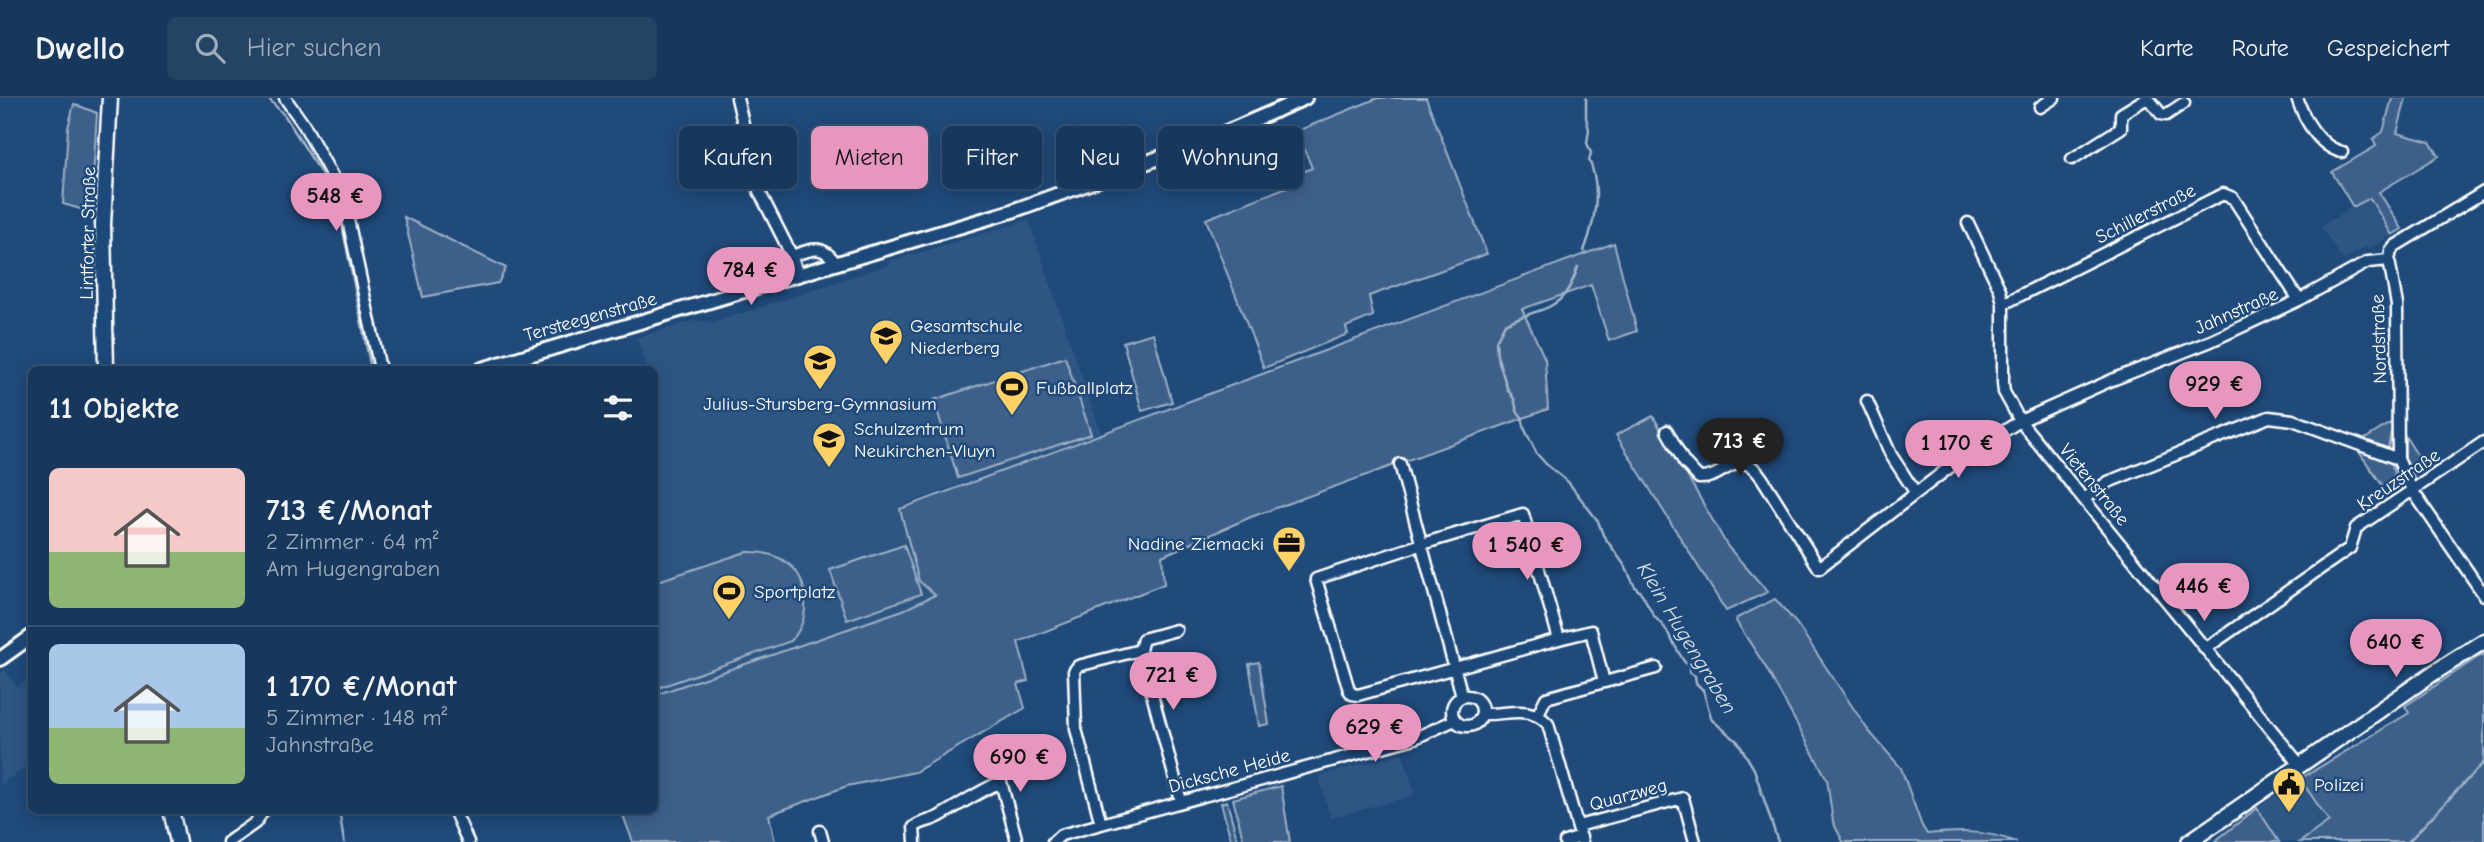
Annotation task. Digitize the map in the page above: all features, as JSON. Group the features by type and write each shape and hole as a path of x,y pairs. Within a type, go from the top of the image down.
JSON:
{"main road":[{"name":"Lintforter Straße","path":"106,366 103,223 110,98"},
{"path":"2189,842 2484,641"},
{"path":"172,814 178,842"}],"street":[{"path":"285,98 304,125 343,196 379,366"},
{"path":"737,98 759,191 792,256 798,276"},
{"name":"Tersteegenstraße","path":"492,366 1012,211 1203,142 1305,98"},
{"path":"2040,107 2054,98"},
{"path":"2072,159 2121,128 2121,114 2147,98 2161,114 2166,115 2184,103"},
{"path":"2297,98 2319,139 2332,150 2342,152"},
{"path":"343,196 359,192"},
{"path":"2389,260 2395,246 2484,192"},
{"name":"Schillerstraße","path":"2003,304 2223,194 2233,198 2299,300"},
{"path":"1968,223 2000,290 2003,304 2004,392 2020,421"},
{"path":"792,256 820,249 829,253 836,264"},
{"name":"Jahnstraße","path":"1667,431 1684,462 1699,478 1713,476 1736,463 1751,466 1762,478 1819,568 1959,460 2020,421 2112,380 2211,341 2299,300 2368,262 2389,260"},
{"name":"Nordstraße","path":"2389,260 2397,306 2399,459"},
{"path":"1867,401 1891,455 1916,492"},
{"path":"2085,498 2108,482 2277,416 2399,459 2412,490 2484,595"},
{"name":"Vietenstraße","path":"2020,421 2301,766"},
{"name":"Kreuzstraße","path":"2206,649 2350,548 2356,528 2484,442"},
{"path":"1400,464 1462,696"},
{"path":"1559,639 1523,514 1316,579 1352,694 1591,631 1604,682"},
{"path":"1176,630 1143,639 1140,650 1181,801"},
{"path":"0,659 28,639"},
{"path":"1101,824 1076,729 1073,670 1078,666 1140,650"},
{"path":"1538,714 1546,698 1656,668"},
{"path":"1455,720 1452,706 1462,696 1467,695 1477,699 1482,714 1526,711 1538,714 1548,724 1582,840 1565,842"},
{"name":"Dicksche Heide","path":"1053,842 1061,835 1415,738 1455,720 1463,726 1473,725 1482,714"},
{"path":"997,752 1001,782 1017,842"},
{"path":"915,842 914,827 920,822 937,818 976,792 1001,782"},
{"name":"Quarzweg","path":"1578,826 1683,797 1695,842"},
{"path":"228,842 255,823 261,814"},
{"path":"456,814 468,842"}],"shaded area":[{"path":"1378,98 1426,98 1487,254 1369,296 1373,316 1346,327 1348,334 1264,368 1206,219 1282,189 1303,189 1303,172 1312,168 1303,146 1303,129"},
{"path":"2392,98 2406,98 2397,133 2430,142 2439,156 2379,192 2402,229 2392,235 2370,198 2353,207 2332,172 2376,146 2373,139 2383,132"},
{"path":"74,104 97,113 91,212 63,204 68,128"},
{"path":"2370,197 2392,235 2368,250 2366,247 2343,260 2321,226"},
{"path":"404,217 506,268 498,283 423,297"},
{"name":"Schulzentrum Neukirchen-Vluyn","path":"1029,220 1101,433 905,504 935,595 903,610 658,694 658,366 647,366 636,338 696,320 712,323 889,265 891,261"},
{"path":"1614,243 1637,331 1609,341 1591,285 1522,309 1545,359 1548,409 1251,517 1162,556 1164,584 1018,642 1028,681 1018,684 1025,708 915,772 847,786 769,815 775,842 633,842 622,814 658,814 658,694 903,610 935,595 919,581 900,509"},
{"path":"1153,333 1172,402 1142,411 1123,342"},
{"name":"Fußballplatz","path":"1065,357 1091,434 958,478 934,400"},
{"path":"1653,416 1728,547 1768,592 1726,611 1616,435"},
{"path":"2390,423 2392,426 2388,449 2362,441"},
{"path":"2405,436 2425,467 2415,474 2405,460"},
{"path":"2357,449 2392,464 2402,492 2392,499"},
{"path":"904,545 921,594 847,620 830,570"},
{"name":"Sportplatz","path":"746,552 769,554 788,563 800,578 804,589 804,617 801,627 791,641 658,688 658,581"},
{"path":"1775,599 1797,624 1868,730 1901,768 1927,834 1972,832 2017,842 1843,842 1833,822 1827,779 1765,666 1736,621 1737,618"},
{"path":"2484,653 2484,842 2300,842 2329,821 2300,779 2409,713 2405,706"},
{"path":"1259,662 1269,724 1259,726 1249,664"},
{"path":"5,670 17,687 28,680 28,766 0,785 0,674"},
{"path":"1403,753 1415,795 1330,818 1319,776"},
{"path":"2300,779 2329,821 2300,842 2279,842 2257,808"},
{"path":"1281,786 1290,842 1244,842 1233,799"},
{"path":"1227,801 1238,842 1227,842 1231,840 1221,803"},
{"path":"2257,808 2279,842 2214,842"}],"waterway":[{"path":"268,98 285,116 324,178"},
{"name":"Klein Hugengraben","path":"1584,251 1596,205 1595,182 1589,160 1591,153 1587,143 1589,129 1586,98"},
{"path":"336,195 370,366"},
{"name":"Klein Hugengraben","path":"1578,267 1572,282 1558,301 1505,324 1496,341 1497,355 1507,388 1537,454 1568,482 1598,521 1603,535 1625,566 1635,587 1665,628 1689,666 1689,672 1695,676 1696,683 1703,690 1712,720 1738,742 1754,769 1778,842"},
{"path":"2408,842 2484,762"},
{"path":"340,814 344,842"}],"place":[{"name":"Gesamtschule Niederberg","path":"886,366"},
{"name":"Julius-Stursberg-Gymnasium","path":"820,391"},
{"name":"Fußballplatz","path":"1012,417"},
{"name":"Schulzentrum Neukirchen-Vluyn","path":"829,469"},
{"name":"Nadine Ziemacki","path":"1289,573"},
{"name":"Sportplatz","path":"729,621"},
{"name":"Polizei","path":"2289,814"}]}
